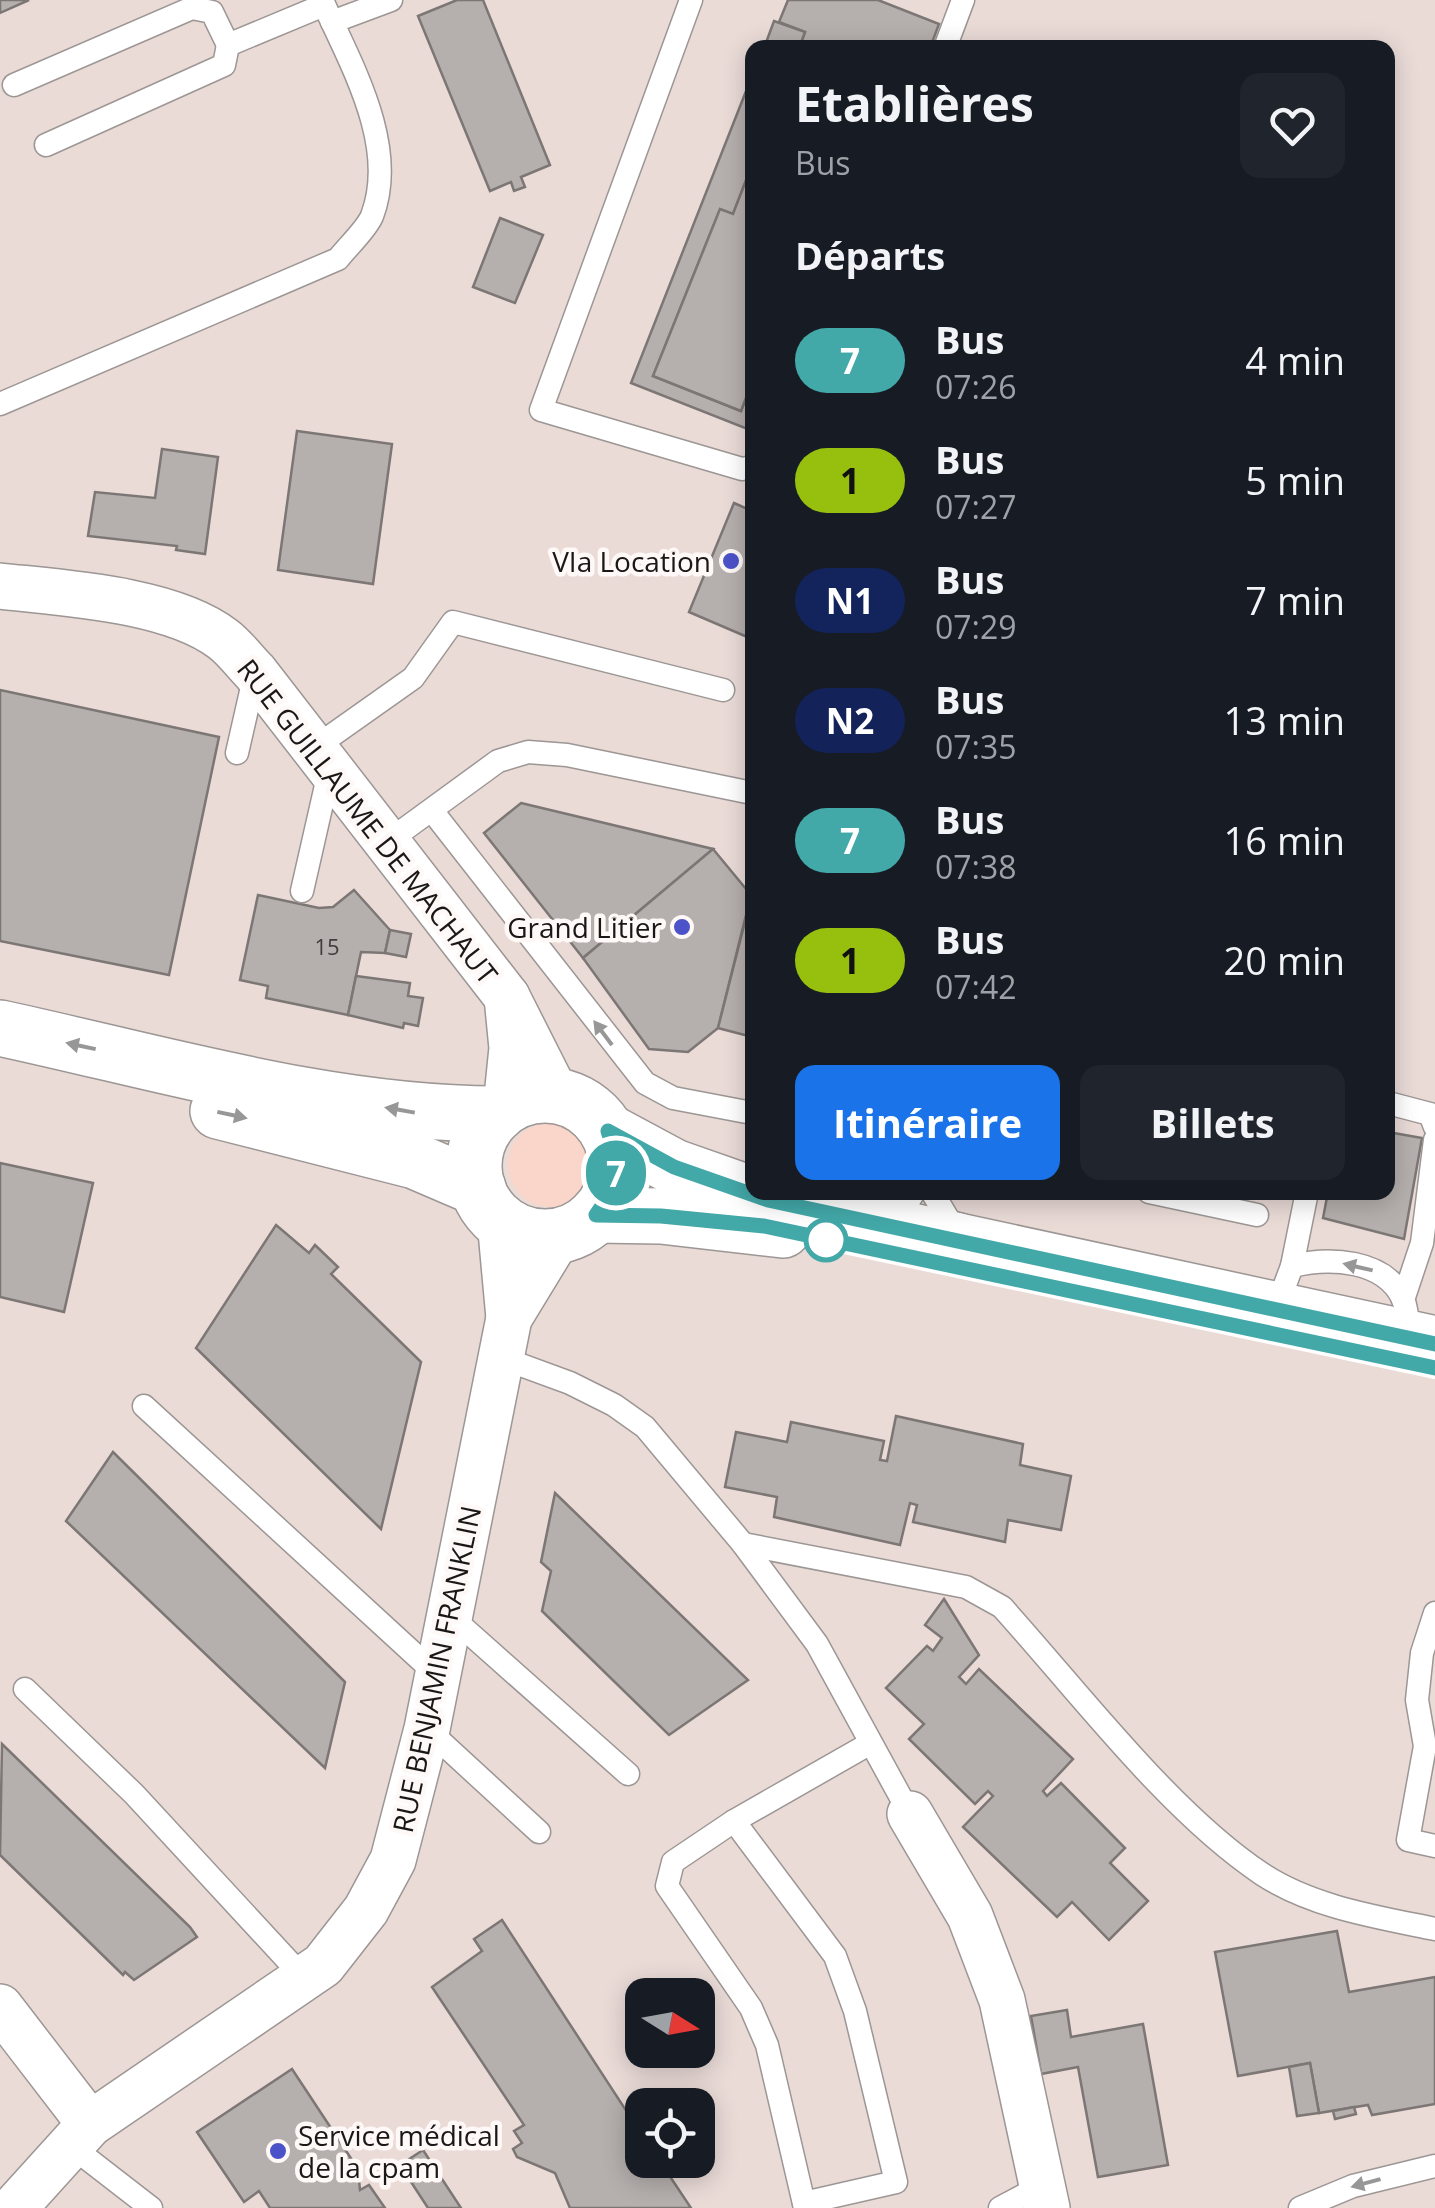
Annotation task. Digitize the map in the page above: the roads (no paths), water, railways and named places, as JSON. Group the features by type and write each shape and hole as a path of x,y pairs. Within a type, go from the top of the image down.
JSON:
{"main road":[{"path":"0,1028 426,1114 577,1102 608,1131 728,1184"},
{"path":"0,1064 415,1161 489,1204 518,1232 661,1216 764,1226 1421,1337"},
{"path":"489,1204 476,1149 520,1106"},
{"path":"578,1226 610,1197 616,1175 616,1152 608,1131"},
{"path":"768,1200 1064,1264 1284,1288 1421,1337"}],"street":[{"name":"RUE GUILLAUME DE MACHAUT","path":"0,586 66,594 179,616 223,639 255,672 507,997 520,1106"},
{"name":"RUE BENJAMIN FRANKLIN","path":"14,2208 81,2135 323,1964 366,1910 393,1860 428,1730 436,1674 506,1338 489,1204"},
{"name":"RUE BENJAMIN FRANKLIN","path":"506,1338 578,1226"},
{"path":"910,1814 970,1916 1002,2000 1045,2197"},
{"path":"0,2007 81,2135"}],"lane":[{"path":"228,46 326,9 391,0"},
{"path":"690,0 541,410 745,468"},
{"path":"947,40 963,0"},
{"path":"14,85 192,8 212,12 228,46 224,65 46,144"},
{"path":"0,404 338,258 372,217 380,163 372,118 326,9"},
{"path":"302,891 322,758 413,678 454,622 724,690"},
{"path":"237,753 255,672"},
{"path":"386,842 433,812 498,760 528,752 567,755 745,792"},
{"path":"433,812 645,1083 673,1098 745,1113"},
{"path":"1395,1105 1430,1114 1435,1127"},
{"path":"1421,1337 1422,1242 1435,1140"},
{"path":"814,1200 884,1214 909,1200"},
{"path":"937,1200 950,1222 984,1231 1064,1264"},
{"path":"1187,1200 1258,1215"},
{"path":"1284,1288 1305,1200"},
{"path":"506,1338 570,1383 645,1427 743,1544 817,1644 910,1814"},
{"path":"144,1406 436,1674"},
{"path":"743,1544 966,1587 1002,1606 1188,1813 1263,1875 1360,1914 1435,1930"},
{"path":"1435,1613 1422,1653 1417,1700 1424,1746 1408,1840 1435,1846"},
{"path":"449,1615 628,1774"},
{"path":"24,1689 134,1794 304,1978"},
{"path":"428,1730 539,1832"},
{"path":"734,1821 835,1956 855,2011 896,2182 804,2206 766,2045 751,2008 667,1886 673,1862 734,1821 869,1744"},
{"path":"81,2135 152,2208"},
{"path":"1300,2208 1353,2186 1435,2166"},
{"path":"1000,2208 1045,2197"}],"place":[{"name":"VIa Location","path":"731,561"},
{"name":"Grand Litier","path":"682,927"},
{"name":"Service médical de la cpam","path":"278,2151"}]}
